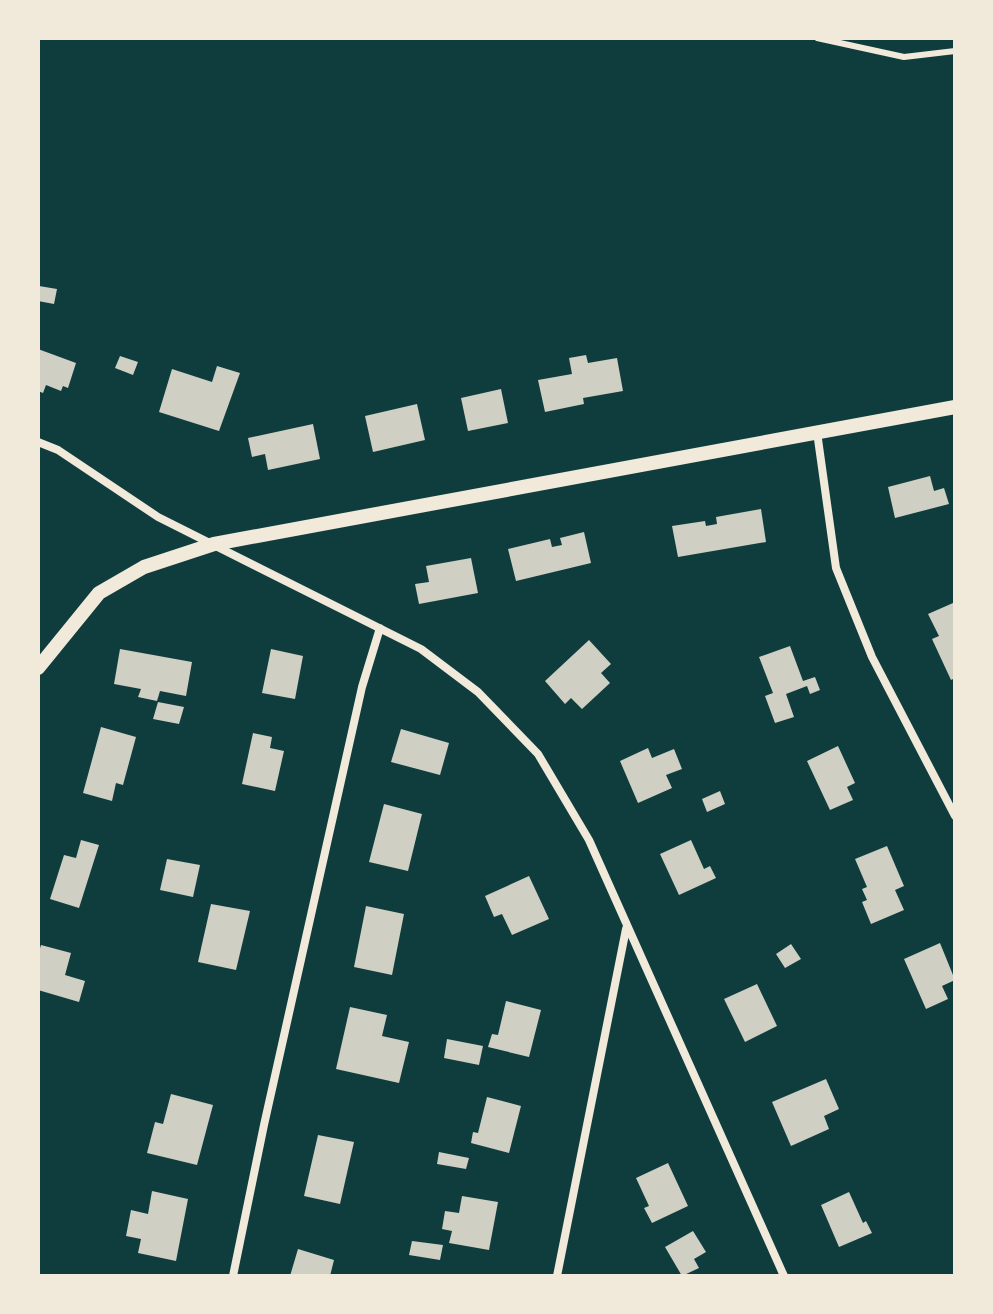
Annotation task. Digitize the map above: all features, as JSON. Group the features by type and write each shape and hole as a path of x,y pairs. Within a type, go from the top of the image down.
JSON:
{"street":[{"path":"38,668 99,593 144,567 214,544 955,407"},
{"path":"817,432 836,568 872,657 955,816"},
{"path":"38,442 58,450 158,517 421,649 478,692 538,754 589,840 784,1276"},
{"path":"233,1276 362,687 380,628"},
{"path":"557,1276 626,928"}],"lane":[{"path":"817,38 904,57 955,51"}],"building":[{"path":"39,286 57,289 54,304 38,301"},
{"path":"38,349 76,363 68,388 63,386 61,391 46,385 43,393 38,391"},
{"path":"586,355 588,363 617,358 623,391 583,398 584,404 545,412 538,380 572,374 569,358"},
{"path":"120,356 138,362 133,375 115,368"},
{"path":"217,366 240,373 219,431 159,412 172,369 212,382"},
{"path":"501,389 508,423 468,431 461,398"},
{"path":"417,404 425,440 373,452 365,416"},
{"path":"313,424 320,459 268,470 265,454 252,457 248,438"},
{"path":"930,476 934,491 944,488 949,504 895,518 888,487"},
{"path":"761,509 766,542 678,557 672,526 705,521 706,526 717,524 716,517"},
{"path":"584,532 591,563 516,581 508,549 550,539 552,547 562,545 560,538"},
{"path":"471,558 478,593 419,604 415,584 429,582 426,566"},
{"path":"953,603 955,678 951,680 932,639 939,636 928,614"},
{"path":"589,640 611,664 601,673 610,683 582,709 571,698 565,704 545,681"},
{"path":"790,646 803,681 815,677 820,690 810,694 807,686 786,694 794,717 775,723 765,696 773,693 759,657"},
{"path":"120,649 192,662 186,696 160,691 157,701 138,697 141,689 114,684"},
{"path":"271,649 303,656 295,699 262,693"},
{"path":"158,702 184,707 179,724 153,719"},
{"path":"101,727 136,737 123,785 116,783 112,801 83,793"},
{"path":"401,729 449,743 440,775 391,762"},
{"path":"253,733 272,737 270,748 284,751 275,791 242,784"},
{"path":"838,746 855,783 847,787 853,800 830,810 807,761"},
{"path":"648,748 652,758 674,749 682,769 666,775 672,788 638,803 620,761"},
{"path":"720,791 725,804 707,812 702,799"},
{"path":"384,804 422,814 408,871 369,862"},
{"path":"81,840 99,845 79,908 50,899 64,855 76,858"},
{"path":"691,840 704,869 710,866 716,878 679,895 660,854"},
{"path":"887,846 904,886 895,890 904,910 871,924 862,902 867,900 862,889 867,887 855,859"},
{"path":"167,859 200,865 193,897 160,890"},
{"path":"529,876 549,919 512,935 502,914 494,917 485,896"},
{"path":"211,904 250,911 236,970 198,962"},
{"path":"366,906 404,914 392,975 354,967"},
{"path":"940,943 955,980 942,986 948,999 926,1009 904,959"},
{"path":"791,944 801,959 785,968 776,954"},
{"path":"41,945 71,953 65,975 85,981 79,1002 38,990"},
{"path":"757,984 777,1026 745,1042 724,999"},
{"path":"506,1001 541,1010 529,1057 488,1047 492,1034 498,1035"},
{"path":"350,1007 387,1015 382,1036 409,1042 399,1083 336,1069"},
{"path":"447,1039 483,1046 479,1065 444,1058"},
{"path":"826,1079 839,1109 824,1116 829,1129 791,1146 772,1102"},
{"path":"171,1094 213,1105 197,1165 147,1153 155,1122 163,1124"},
{"path":"487,1097 521,1106 509,1153 471,1143 473,1132 478,1133"},
{"path":"318,1135 354,1142 340,1204 304,1196"},
{"path":"439,1152 469,1158 466,1169 437,1164"},
{"path":"668,1163 688,1206 652,1223 644,1208 649,1206 636,1178"},
{"path":"152,1191 188,1199 176,1261 138,1253 141,1239 126,1236 131,1210 148,1214"},
{"path":"849,1192 863,1223 866,1221 872,1233 839,1247 821,1205"},
{"path":"462,1196 498,1202 489,1250 449,1243 452,1231 442,1229 445,1211 459,1213"},
{"path":"693,1231 706,1252 694,1259 699,1268 682,1276 665,1247"},
{"path":"412,1241 443,1245 440,1260 409,1255"},
{"path":"298,1249 334,1260 330,1276 290,1276"}]}
